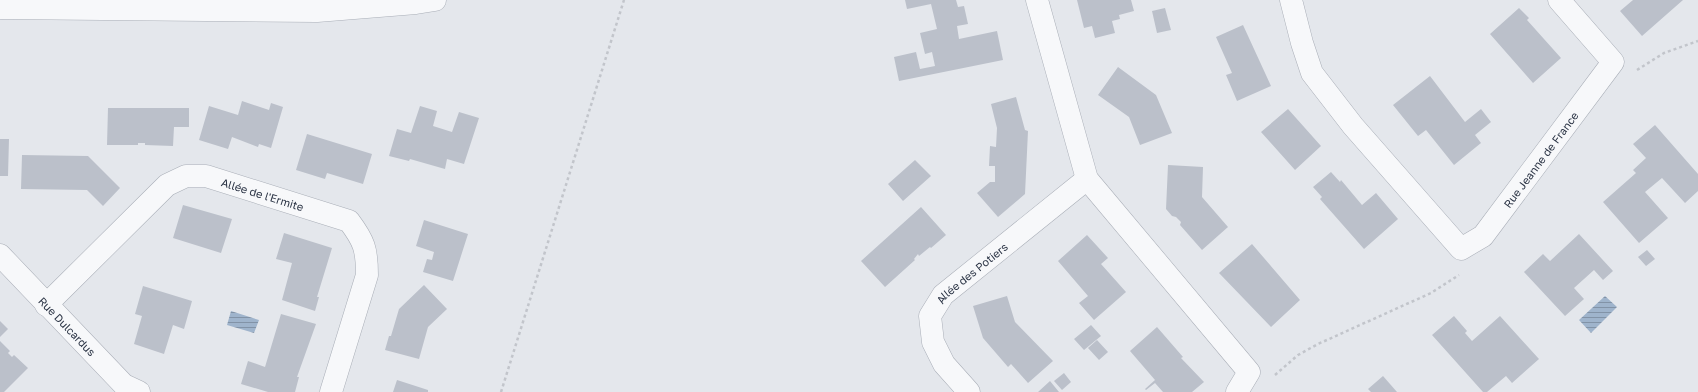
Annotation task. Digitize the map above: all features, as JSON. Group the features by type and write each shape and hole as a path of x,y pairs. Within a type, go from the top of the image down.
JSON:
{"street":[{"path":"1037,0 1086,179 1249,372 1237,392"},
{"name":"Rue Jeanne de France","path":"1291,0 1302,43 1312,73 1353,126 1461,249 1483,236 1612,62 1559,0"},
{"path":"0,8 317,11 422,1"},
{"name":"Allée de l'Ermite","path":"46,305 167,185 186,176 206,176 349,221 359,235 367,255 367,275 331,392"},
{"name":"Allée des Potiers","path":"969,392 944,364 933,342 930,316 944,295 1086,179"},
{"name":"Rue Dulcardus","path":"0,255 124,386 139,392"}],"path":[{"path":"501,392 624,0"}],"water":[{"path":"1605,296 1617,307 1591,333 1579,320"},
{"path":"231,311 259,320 254,333 227,325"}],"building":[{"path":"905,0 956,0 958,7 964,6 968,24 957,26 959,39 997,31 1003,60 899,81 894,57 916,52 920,69 935,66 932,52 925,54 920,33 937,29 931,4 907,9"},
{"path":"1077,0 1131,0 1134,11 1119,15 1120,19 1112,21 1115,33 1095,38 1092,26 1084,28"},
{"path":"1633,0 1683,0 1642,36 1620,11"},
{"path":"1165,8 1171,30 1157,33 1152,11"},
{"path":"1519,8 1529,18 1527,20 1561,58 1533,83 1490,34"},
{"path":"1243,25 1271,86 1237,101 1226,75 1232,73 1216,37"},
{"path":"1118,67 1156,95 1172,133 1140,145 1129,117 1098,95"},
{"path":"1430,76 1465,122 1481,109 1491,122 1475,135 1481,143 1454,165 1426,130 1418,136 1393,105"},
{"path":"1016,97 1025,130 1028,131 1025,194 998,217 977,193 990,182 995,182 995,166 989,166 990,146 996,147 997,128 991,104"},
{"path":"242,101 269,110 271,103 283,107 271,148 259,144 258,147 232,137 228,149 199,140 209,106 238,115"},
{"path":"420,106 437,111 433,126 452,132 459,112 479,118 464,164 447,159 445,169 410,159 409,161 389,156 397,129 411,133"},
{"path":"108,108 189,108 189,127 174,127 173,146 145,145 145,143 138,143 138,145 107,145"},
{"path":"1288,109 1321,146 1295,170 1261,132"},
{"path":"1655,125 1698,174 1698,191 1685,203 1662,178 1645,192 1668,218 1639,243 1603,202 1636,173 1633,170 1646,158 1633,144"},
{"path":"307,134 372,154 363,184 327,173 325,179 296,170"},
{"path":"0,139 9,139 8,176 0,176"},
{"path":"22,155 88,156 120,188 103,206 87,190 21,189"},
{"path":"915,160 931,176 903,201 888,184"},
{"path":"1168,165 1203,167 1202,197 1228,227 1202,250 1180,225 1181,222 1176,217 1172,216 1166,209"},
{"path":"1331,172 1340,182 1341,180 1362,205 1376,193 1398,219 1364,249 1320,199 1322,197 1313,187"},
{"path":"183,205 232,219 221,253 173,238"},
{"path":"921,207 946,235 931,248 930,247 919,256 918,254 914,259 915,260 885,287 861,261"},
{"path":"424,220 468,234 453,281 423,272 427,259 432,260 434,252 416,246"},
{"path":"284,233 332,248 317,297 319,297 315,311 282,300 292,263 276,259"},
{"path":"1579,234 1613,271 1603,280 1594,270 1574,288 1584,299 1565,316 1524,272 1543,254 1550,261"},
{"path":"1087,235 1108,258 1101,264 1126,292 1094,320 1079,303 1088,296 1058,261"},
{"path":"1252,244 1300,300 1271,327 1219,273"},
{"path":"1647,250 1655,259 1646,266 1638,257"},
{"path":"424,285 447,309 428,327 419,359 385,350 399,309"},
{"path":"143,286 192,301 184,329 173,325 164,354 134,344 142,316 135,314"},
{"path":"1007,296 1015,322 1053,361 1028,383 1011,364 1008,367 983,338 973,306"},
{"path":"281,314 316,324 297,377 299,377 295,392 268,392 241,384 248,361 265,367"},
{"path":"1454,316 1467,331 1465,333 1472,341 1500,316 1539,359 1512,383 1506,376 1487,392 1483,392 1432,335"},
{"path":"0,321 8,329 0,337"},
{"path":"1091,325 1101,336 1084,350 1074,339"},
{"path":"1157,327 1183,357 1181,358 1204,382 1192,392 1163,392 1155,383 1146,390 1145,389 1155,380 1130,351"},
{"path":"1097,340 1108,352 1099,360 1088,348"},
{"path":"0,341 10,351 8,353 12,357 14,355 28,368 4,392 0,392"},
{"path":"1064,373 1071,382 1062,390 1054,381"},
{"path":"1383,376 1397,392 1371,392 1368,389"},
{"path":"397,380 428,390 428,392 393,392"},
{"path":"1050,381 1059,392 1038,392"}]}
